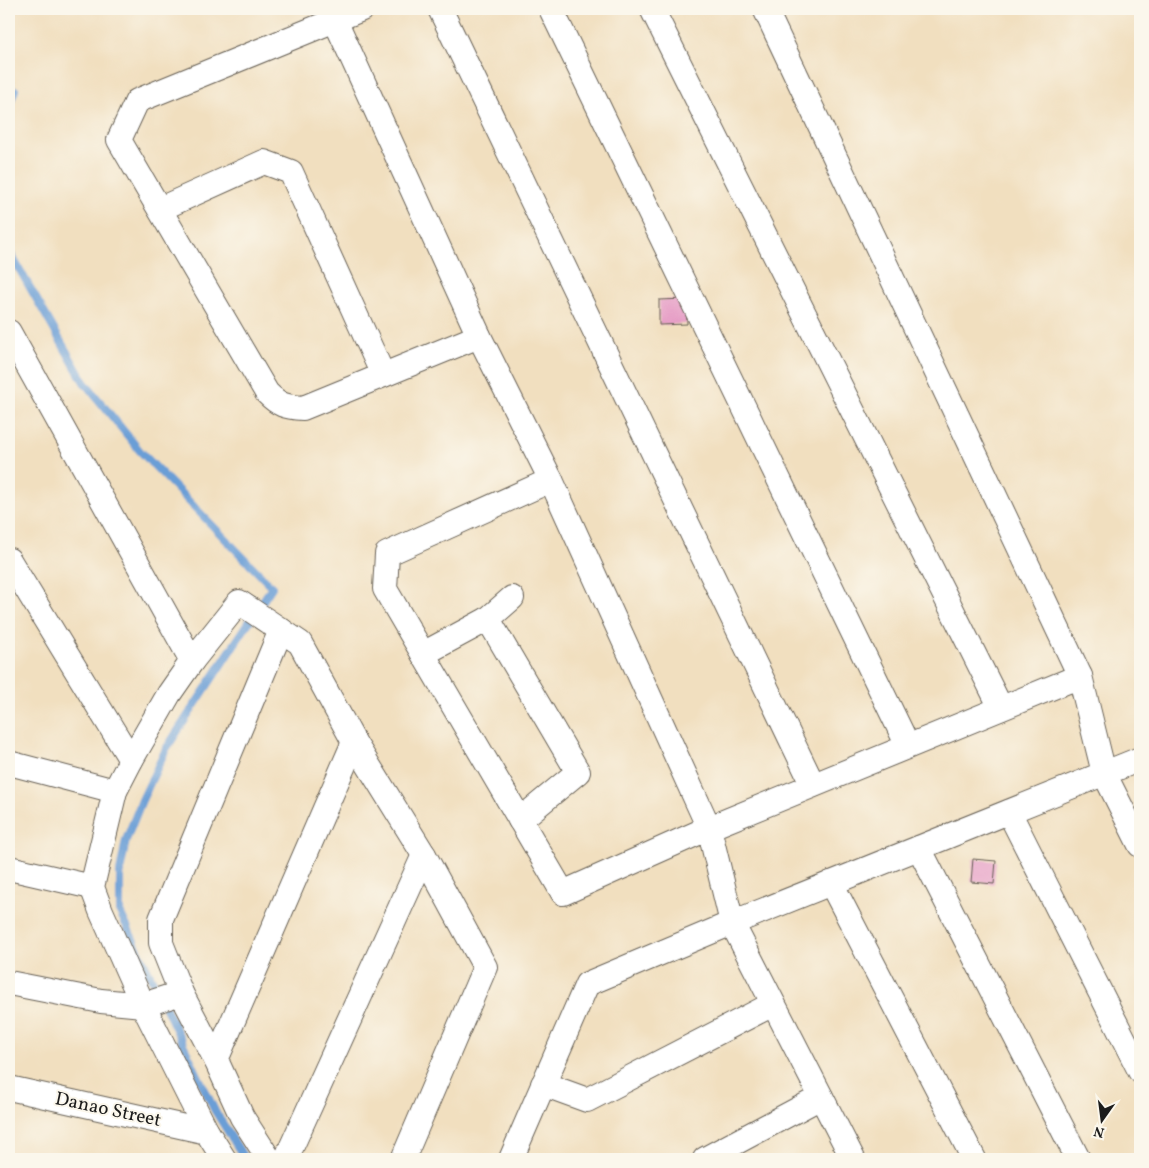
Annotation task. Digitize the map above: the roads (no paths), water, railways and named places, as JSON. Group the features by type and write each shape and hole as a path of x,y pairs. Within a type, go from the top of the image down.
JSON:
{"street":[{"path":"362,9 136,102 119,140 267,392 276,402 289,407 302,408 479,336"},
{"path":"440,9 813,785"},
{"path":"551,9 908,746"},
{"path":"652,9 1000,708"},
{"path":"765,9 1080,676 1104,773 1140,845"},
{"path":"335,20 479,336 551,480 709,828 732,923 853,1159"},
{"path":"160,209 264,162 291,172 383,375"},
{"path":"9,332 192,661"},
{"path":"551,480 387,554 385,589 563,893 709,828 1080,676"},
{"path":"9,560 131,760"},
{"path":"423,654 488,619 512,598"},
{"path":"269,1159 242,1118 216,1060 162,999 101,911 92,887 115,791 169,694 192,661 239,602 300,643 354,742 424,855 485,967 403,1159"},
{"path":"488,619 578,772 520,820"},
{"path":"224,1159 207,1132 162,999 161,920 281,630"},
{"path":"216,1060 354,742"},
{"path":"511,1159 587,984 732,923 1140,759"},
{"path":"9,763 115,791"},
{"path":"1009,812 1140,1071"},
{"path":"920,848 1078,1159"},
{"path":"286,1159 424,855"},
{"path":"9,868 92,887"},
{"path":"831,883 974,1159"},
{"path":"9,983 101,1001 162,999"},
{"path":"543,1084 587,1100 773,1004"},
{"name":"Danao Street","path":"9,1088 207,1132"},
{"path":"706,1159 821,1097"}],"waterway":[{"path":"9,105 15,90"},
{"path":"9,251 84,382 140,451 272,587 166,749 126,840 120,872 120,912 215,1111 245,1159"}]}
